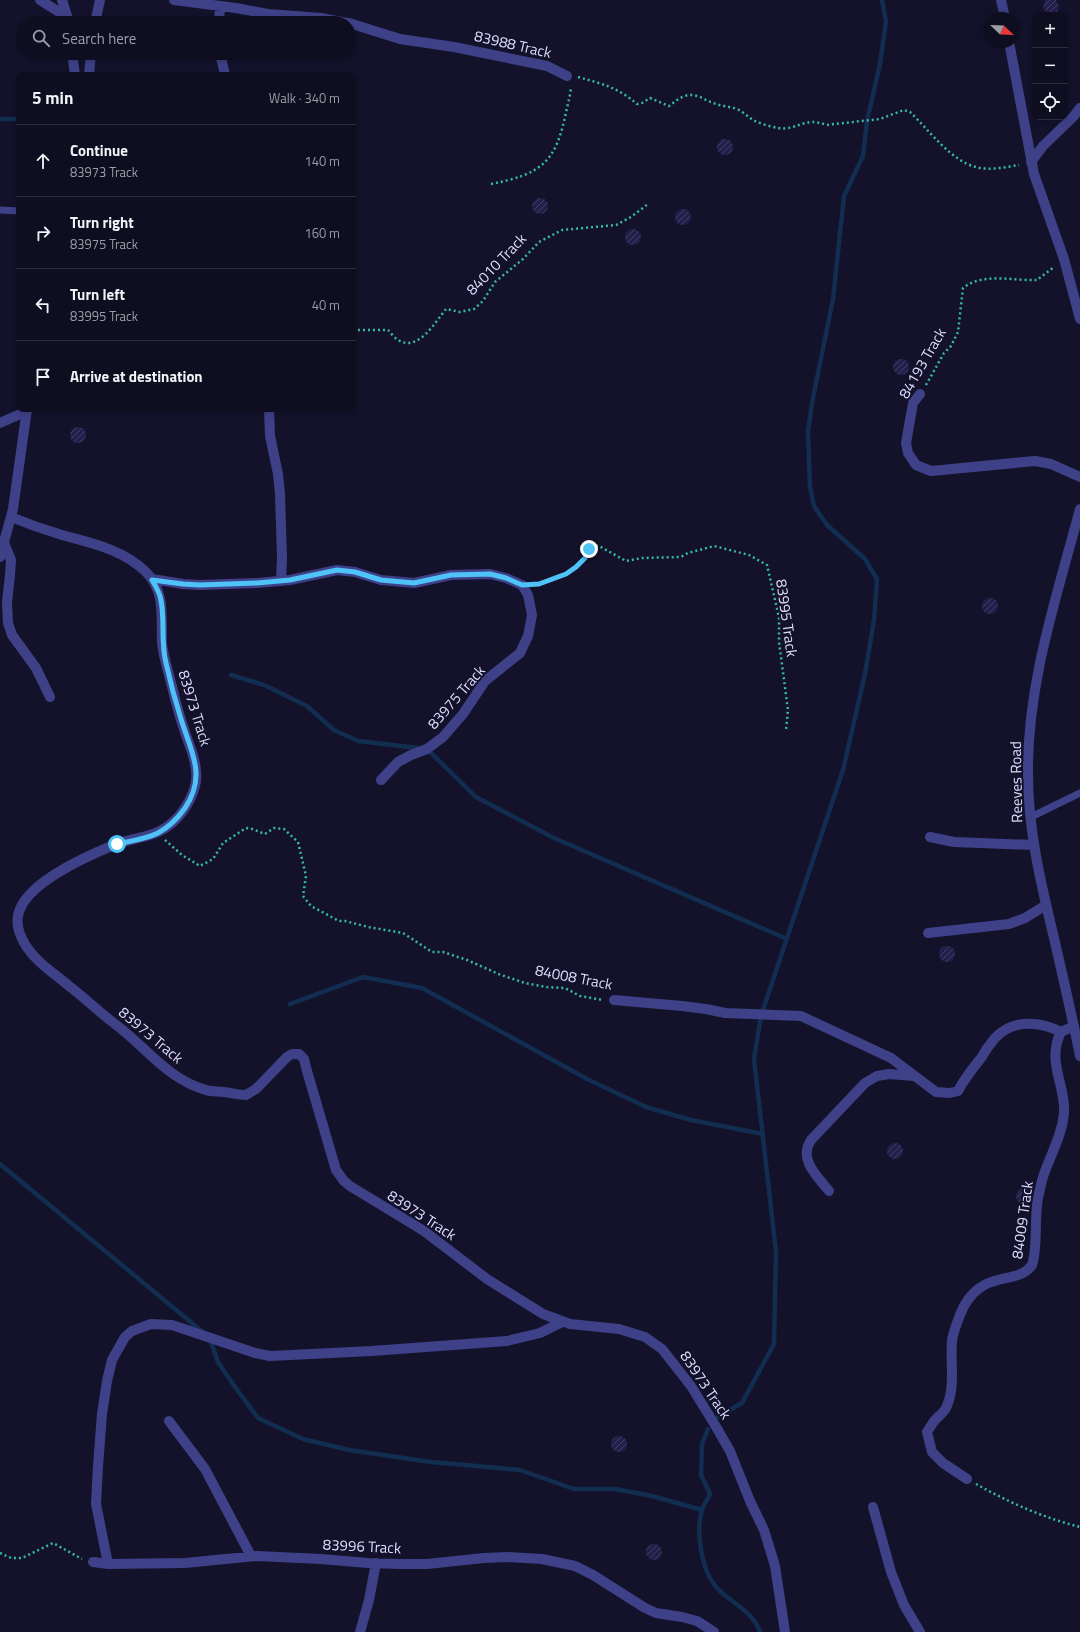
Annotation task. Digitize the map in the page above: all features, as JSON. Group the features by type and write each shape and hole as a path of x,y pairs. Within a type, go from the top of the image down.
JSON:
{"street":[{"path":"40,0 62,16"},
{"path":"62,0 67,16"},
{"path":"97,16 100,0"},
{"name":"83988 Track","path":"174,0 268,14 294,16"},
{"path":"1001,0 1004,12"},
{"path":"219,16 220,6"},
{"name":"83988 Track","path":"356,25 400,39 454,47 547,66 567,76"},
{"path":"1010,48 1034,174 1064,259 1080,319"},
{"path":"73,60 75,72"},
{"path":"89,72 90,60"},
{"path":"222,60 224,72"},
{"path":"1032,162 1043,146 1073,117 1079,109"},
{"name":"84193 Track","path":"920,394 913,403 906,443 908,453 916,465 931,471 1034,461 1051,464 1080,477"},
{"path":"0,424 23,412"},
{"path":"0,557 11,517 27,412"},
{"path":"269,412 270,436 278,474 280,494 282,558 280,581"},
{"name":"Reeves Road","path":"1080,509 1038,669 1030,730 1028,774 1034,845 1080,1056"},
{"name":"83973 Track","path":"11,517 35,526 99,544 131,560 143,568 152,580 160,596 162,608 162,645 165,661 176,704 194,755 196,770 196,785 190,800 181,814 171,825 158,833 117,844 103,850 55,873 44,881 21,907 18,916 20,932 25,945 44,968 67,984 98,1011 132,1037 149,1055 167,1070 202,1089 246,1095 256,1089 289,1056 294,1054 301,1056 304,1059 336,1170 344,1181 356,1191 424,1231 487,1279 543,1314 562,1322 619,1329 645,1337 662,1349 700,1400 722,1438 764,1530 776,1566 785,1632"},
{"path":"4,543 11,560 7,602 8,623 12,635 36,668 50,697"},
{"path":"152,580 200,585 280,581 304,578 337,570 355,572 381,580 414,583 451,575 490,574 506,578 522,585"},
{"name":"83975 Track","path":"381,780 398,762 411,754 427,749 443,737 463,714 485,681 520,653 528,636 532,615 528,595 522,585"},
{"path":"930,838 954,842 1034,845"},
{"path":"928,934 1009,924 1025,918 1046,905"},
{"name":"84008 Track","path":"614,1000 706,1008 725,1013 801,1016 891,1058 936,1092 954,1093 958,1091 996,1037 1007,1029 1032,1023 1061,1032"},
{"path":"1061,1032 1074,1026"},
{"name":"84009 Track","path":"967,1479 943,1463 932,1452 927,1432 936,1419 946,1409 953,1372 952,1340 964,1306 975,1291 984,1284 1026,1272 1032,1265 1036,1210 1039,1196 1044,1175 1058,1139 1064,1116 1064,1103 1057,1073 1055,1055 1056,1046 1061,1032"},
{"path":"829,1191 814,1172 807,1160 807,1147 811,1140 865,1083 877,1076 888,1074 914,1076"},
{"path":"108,1564 96,1504 102,1414 112,1360 125,1337 132,1331 151,1324 172,1325 255,1353 270,1356 403,1349 507,1341 540,1333 562,1322"},
{"path":"169,1421 205,1468 251,1556"},
{"path":"873,1506 891,1572 904,1605 920,1632"},
{"name":"83996 Track","path":"93,1562 108,1564 185,1563 251,1556 309,1558 376,1564 428,1564 508,1557 562,1562 593,1574 645,1608 656,1613 682,1616 697,1621 714,1632"},
{"path":"360,1632 369,1600 376,1564"}],"lane":[{"path":"0,210 16,211"},
{"path":"1031,817 1080,793"}],"path":[{"path":"567,76 607,84 628,96 638,104 650,98 669,106 681,97 696,95 712,103 724,104 735,108 745,113 754,121 779,128 792,127 804,122 818,122 826,125 880,119 904,110 910,112 953,155 966,164 978,168 991,168 1009,167 1032,162"},
{"path":"491,184 522,176 540,167 554,152 562,133 570,96 571,84 567,76"},
{"name":"84010 Track","path":"356,330 388,330 399,341 408,343 418,342 446,309 460,312 474,309 483,301 495,282 523,259 539,242 562,230 616,225 631,217 648,204"},
{"name":"84193 Track","path":"920,394 944,353 951,346 958,332 963,288 969,283 980,280 1037,280 1064,259"},
{"name":"83995 Track","path":"522,585 539,584 566,574 585,558 589,549 593,545 599,546 626,561 642,558 681,557 688,553 714,546 749,555 759,560 767,565 779,617 778,642 788,710 786,730"},
{"name":"84008 Track","path":"158,833 182,855 200,866 213,859 223,843 246,828 265,834 274,828 284,829 298,842 306,876 303,896 311,906 339,921 403,933 432,952 443,952 525,983 546,987 560,986 580,996 591,999 614,1000"},
{"path":"967,1479 1016,1504 1062,1522 1080,1526"},
{"path":"0,1553 11,1558 22,1558 53,1543 83,1560 93,1562"}],"building":[{"path":"1045,0 1056,0 1059,7 1057,12 1046,12 1043,8"},
{"path":"725,139 732,144 733,147 728,154 725,155 718,150 717,147 722,140"},
{"path":"540,198 547,203 548,206 543,213 540,214 533,209 532,206 537,199"},
{"path":"683,209 690,214 691,217 686,224 683,225 676,220 675,217 680,210"},
{"path":"633,229 640,234 641,237 636,244 633,245 626,240 625,237 630,230"},
{"path":"901,359 908,364 909,367 904,374 901,375 894,370 893,367 898,360"},
{"path":"78,427 85,432 86,435 81,442 78,443 71,438 70,435 75,428"},
{"path":"990,598 997,603 998,606 993,613 990,614 983,609 982,606 987,599"},
{"path":"947,946 954,951 955,954 950,961 947,962 940,957 939,954 944,947"},
{"path":"895,1143 902,1148 903,1151 898,1158 895,1159 888,1154 887,1151 892,1144"},
{"path":"1024,1188 1031,1193 1032,1196 1027,1203 1024,1204 1017,1199 1016,1196 1021,1189"},
{"path":"619,1436 626,1441 627,1444 622,1451 619,1452 612,1447 611,1444 616,1437"},
{"path":"654,1544 661,1549 662,1552 657,1559 654,1560 647,1555 646,1552 651,1545"}],"waterway":[{"path":"718,1417 742,1403 774,1344 776,1252 754,1059 761,1016 843,770 865,674 874,620 877,579 865,559 827,525 814,506 810,487 808,432 812,403 833,299 844,196 863,156 867,121 880,64 886,21 882,0"},
{"path":"0,119 16,119"},
{"path":"231,675 264,685 307,706 334,730 358,741 427,749 476,797 554,838 787,939"},
{"path":"290,1004 363,977 422,988 587,1079 646,1107 691,1120 763,1134"},
{"path":"0,1164 204,1333"},
{"path":"210,1339 218,1362 258,1418 303,1439 349,1450 431,1462 520,1470 574,1489 615,1489 652,1496 702,1510"},
{"path":"708,1429 702,1444 701,1475 710,1494 703,1508 700,1519 699,1530 702,1553 709,1575 714,1584 720,1591 753,1619 760,1632"}],"route":[{"path":"117,844 158,833 171,825 181,814 190,800 196,785 194,755 176,704 165,661 162,645 163,620 160,596 152,580 200,585 257,583 304,578 327,571 343,570 381,580 399,582 414,583 429,581 451,575 490,574 512,580 522,585 539,584 566,574 585,558 589,549"}]}
